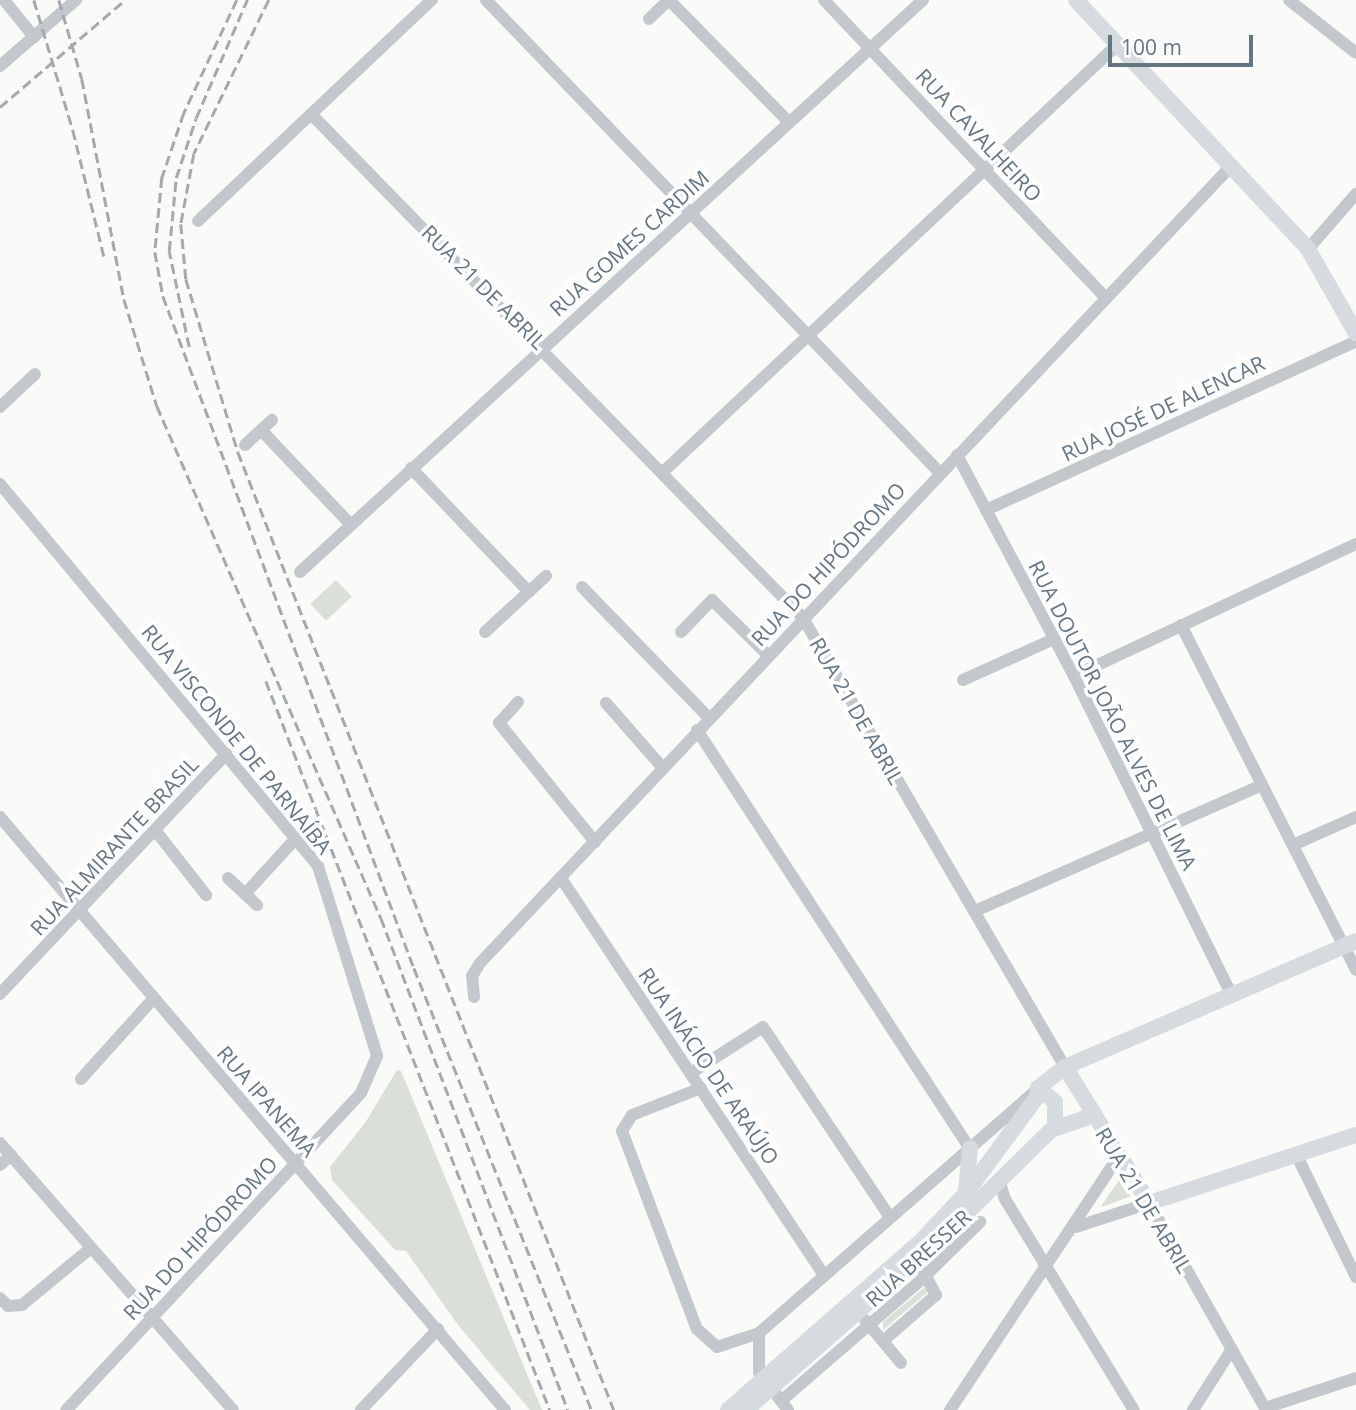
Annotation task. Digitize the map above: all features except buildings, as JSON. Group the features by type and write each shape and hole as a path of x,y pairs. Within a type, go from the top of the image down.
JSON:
{"main road":[{"path":"1079,1 1308,249 1356,333"},
{"name":"RUA BRESSER","path":"746,1410 928,1242 1037,1097 1038,1088 1065,1067 1350,943"},
{"name":"RUA 21 DE ABRIL","path":"1065,1067 1149,1203"},
{"path":"1038,1088 1055,1102 1055,1127"},
{"name":"RUA BRESSER","path":"728,1410 994,1188 1055,1127 1094,1115"},
{"path":"1149,1203 1356,1135"},
{"path":"966,1193 970,1148"}],"street":[{"path":"4,0 34,37"},
{"path":"0,66 76,0"},
{"path":"198,221 432,0"},
{"path":"486,0 940,473"},
{"path":"649,19 669,0 789,122"},
{"name":"RUA CAVALHEIRO","path":"824,0 1105,297"},
{"name":"RUA GOMES CARDIM","path":"300,572 542,346 690,215 923,0"},
{"path":"1289,0 1356,53"},
{"path":"663,472 1117,45"},
{"name":"RUA 21 DE ABRIL","path":"312,115 542,346 803,618 1065,1067"},
{"name":"RUA DO HIPÓDROMO","path":"474,997 475,970 697,730 1230,167"},
{"path":"1308,249 1354,201"},
{"name":"RUA JOSÉ DE ALENCAR","path":"986,510 1356,341"},
{"path":"0,407 35,374"},
{"path":"245,444 272,420"},
{"path":"261,430 351,525"},
{"name":"RUA DOUTOR JOÃO ALVES DE LIMA","path":"957,455 1074,676 1231,994"},
{"path":"411,468 529,592"},
{"name":"RUA VISCONDE DE PARNAÍBA","path":"0,484 297,837 325,879 376,1043 375,1067 361,1093"},
{"path":"1074,676 1356,544"},
{"path":"485,632 546,576"},
{"path":"582,587 709,718"},
{"path":"681,632 712,600 768,655"},
{"path":"1181,625 1293,845 1350,943 1356,970"},
{"path":"963,680 1054,639"},
{"path":"518,702 499,723 595,842"},
{"path":"606,703 663,768"},
{"path":"697,730 970,1148"},
{"name":"RUA ALMIRANTE BRASIL","path":"0,994 226,754"},
{"path":"975,911 1262,785"},
{"name":"RUA IPANEMA","path":"0,817 505,1410"},
{"path":"1293,845 1356,817"},
{"path":"155,830 206,895"},
{"path":"245,894 297,837"},
{"path":"228,878 257,905"},
{"name":"RUA INÁCIO DE ARAÚJO","path":"561,878 824,1275"},
{"path":"81,1079 154,998"},
{"path":"691,1073 762,1027 889,1216"},
{"path":"701,1088 632,1115 623,1126 623,1138 702,1338 712,1346 722,1347 759,1333 757,1366 785,1406 804,1380 980,1222"},
{"name":"RUA BRESSER","path":"759,1333 889,1216 1038,1088"},
{"name":"RUA DO HIPÓDROMO","path":"66,1410 361,1093"},
{"path":"0,1143 233,1410"},
{"path":"1296,1154 1356,1277"},
{"path":"0,1165 11,1156"},
{"path":"950,1410 1076,1227 1119,1156"},
{"path":"994,1188 1005,1199 1048,1266 1134,1410"},
{"path":"1076,1227 1149,1203"},
{"name":"RUA 21 DE ABRIL","path":"1149,1203 1266,1409"},
{"path":"0,1298 8,1306 22,1305 91,1248"},
{"path":"883,1341 936,1295 924,1272"},
{"path":"867,1322 901,1363"},
{"path":"365,1408 438,1329"},
{"path":"1194,1410 1232,1349"},
{"path":"1266,1409 1356,1378"}],"shaded area":[{"path":"336,580 352,597 326,621 310,604"},
{"path":"397,1070 401,1071 542,1410 530,1410 458,1325 406,1251 395,1250 332,1180 330,1167 365,1123"},
{"path":"1121,1177 1131,1196 1102,1207 1102,1205"},
{"path":"925,1287 928,1292 883,1330 883,1322"}],"railway":[{"path":"34,0 73,130 104,256"},
{"path":"59,0 82,79 124,299 157,406 381,918 568,1410"},
{"path":"0,107 125,0"},
{"path":"237,0 184,113 162,178 155,252 163,296 414,968 592,1410"},
{"path":"189,347 169,251 176,178 196,118 247,0"},
{"path":"269,0 194,154 181,224 186,279 238,452 614,1410"},
{"path":"266,681 550,1410"}]}
